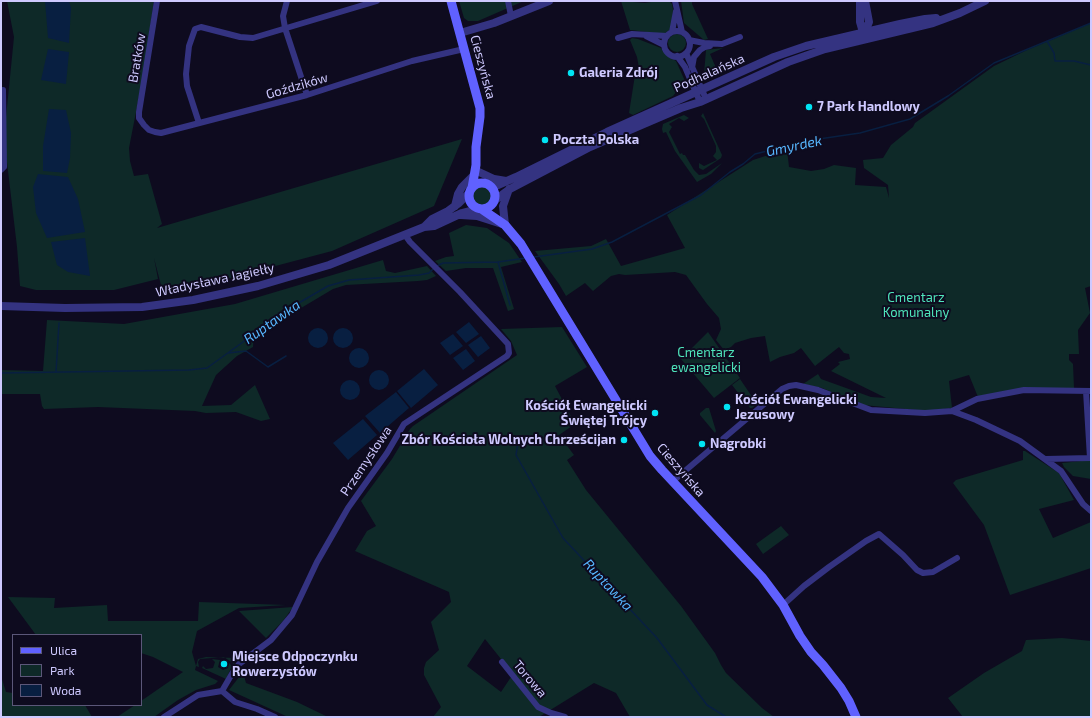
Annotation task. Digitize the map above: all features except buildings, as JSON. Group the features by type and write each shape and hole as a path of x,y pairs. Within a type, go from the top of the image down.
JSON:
{"main road":[{"name":"Cieszyńska","path":"451,1 480,108 476,147 476,171 471,190"},
{"path":"476,171 494,191 495,201 490,207 480,209 470,202 471,190 478,184 488,185"},
{"name":"Cieszyńska","path":"495,201 505,225 524,249 642,443 654,460 762,577 783,605 800,636 811,652 824,665 842,688 856,717"},
{"name":"Cieszyńska","path":"480,209 505,225"}],"street":[{"name":"Bratków","path":"139,118 157,1"},
{"path":"287,1 283,16 285,28 307,96"},
{"path":"199,123 187,86 186,74 189,46 195,29 201,27 240,37 253,38 377,1"},
{"path":"508,1 511,16"},
{"path":"460,33 511,16 549,1"},
{"path":"860,1 859,18 861,26 870,36 875,37"},
{"path":"859,41 864,36 869,22 865,1"},
{"name":"Podhalańska","path":"495,201 508,185 524,174 601,135 683,98 717,94 809,54 933,23 972,8 985,1"},
{"path":"672,32 676,4"},
{"path":"676,4 682,32 689,40 690,46 687,52 694,80 689,91 683,98"},
{"name":"Podhalańska","path":"488,185 508,185 590,147 681,108 701,96 719,82 792,50 925,19 949,17"},
{"path":"845,37 852,32 859,18"},
{"path":"869,22 880,29"},
{"path":"664,45 667,36 672,32 682,32"},
{"path":"618,38 632,34 667,36"},
{"path":"645,35 664,45 667,52 670,54 677,56 693,48 722,44 740,37"},
{"path":"689,40 722,44"},
{"path":"692,68 694,57 705,47"},
{"name":"Goździków","path":"139,118 144,126 149,130 161,133 307,96 412,62 464,49"},
{"path":"677,56 694,80 701,96"},
{"path":"694,80 708,83 719,82"},
{"path":"1,170 4,167 3,90"},
{"path":"455,206 458,194 462,187 476,171 508,185 503,206 505,225 477,216 457,215"},
{"name":"Władysława Jagiełły","path":"424,227 432,219 455,206 471,190"},
{"name":"Władysława Jagiełły","path":"1,306 65,308 142,307 193,300 258,286 329,265 424,227 434,226 457,215 480,209"},
{"name":"Przemysłowa","path":"222,691 239,664 271,640 292,615 317,562 348,508 387,453 404,424 507,356 509,353 508,344 460,292 437,271 405,235"},
{"path":"673,481 782,389 789,386 796,385 818,390 871,410 925,413 952,411 977,400 1024,390 1088,391"},
{"path":"1046,460 1090,458 1088,391 1091,385"},
{"path":"952,411 978,420 1020,441 1061,470 1083,504 1091,511"},
{"path":"783,605 804,586 829,567 866,541 879,534 903,555 917,570 923,573 933,572 957,558"},
{"name":"Torowa","path":"502,662 538,707 565,717"},
{"path":"164,717 198,695 222,691 235,702 258,709 275,717"}],"green space":[{"path":"7,1 154,1 143,76 129,148 130,161 134,176 148,174 162,224 157,228 462,139 434,206 332,251 215,282 162,289 154,258 158,279 114,290 36,290 20,286 4,137 14,37"},
{"path":"459,1 524,1 478,21 468,21 464,18"},
{"path":"621,1 645,3 669,1 672,4 673,9 672,28 664,34 630,30"},
{"path":"681,1 692,1 708,39 704,40 684,23"},
{"name":"Cmentarz Komunalny","path":"1091,23 1091,286 1085,288 1090,313 1078,330 1079,354 1069,354 1069,360 1073,364 1074,388 978,397 969,375 949,381 952,408 927,411 863,405 822,388 803,384 818,374 821,379 871,397 886,398 831,371 840,364 838,362 850,359 849,354 844,353 839,347 815,366 801,348 794,353 770,362 765,336 751,338 735,343 731,347 724,350 716,340 721,329 719,318 686,275 675,272 625,275 619,274 611,276 593,291 585,283 566,296 535,251 591,246 606,239 621,266 685,248 667,215 753,160 787,149 789,167 811,171 824,169 834,165 856,168 855,185 886,187 889,198 888,185 864,168 863,160 883,158 891,145 913,127 915,123 994,66 1027,50"},
{"path":"677,34 683,37 686,43 683,49 677,52 671,49 668,43 671,37"},
{"path":"632,38 661,48 667,56 676,61 685,81 673,96 633,115 629,113 635,75 640,73 637,57 630,40"},
{"path":"723,48 710,54 716,68 744,56 746,61 721,73 713,75 704,74 706,50"},
{"path":"703,113 722,155 721,158 703,170 699,168 699,163 704,166 717,160 713,156 716,152 716,146 704,119 701,116"},
{"path":"684,115 689,118 684,121 679,118 669,124 672,127 669,132 680,154 682,153 699,175 706,174 722,163 711,174 697,182 675,151 666,132 663,133 662,129 663,124"},
{"path":"482,187 489,190 492,197 489,204 482,207 475,204 472,197 475,190"},
{"path":"466,225 487,228 509,243 522,262 501,267 514,309 508,311 493,268 466,268 446,271 435,261 454,256 449,233"},
{"path":"383,260 386,271 395,273 427,266 436,276 427,280 346,285 333,289 281,320 254,330 253,347 237,356 216,375 202,406 231,405 255,385 270,419 261,421 236,412 206,413 195,411 98,407 44,409 40,394 1,394 1,370 43,371 47,320 124,324 235,304"},
{"path":"562,327 587,367 555,386 575,424 559,435 574,455 567,460 586,490 681,606 715,653 726,673 762,708 774,717 630,717 616,693 594,683 539,717 433,717 441,707 424,675 424,668 426,662 439,650 431,622 451,602 449,592 355,551 367,531 376,526 361,501 392,459 413,426 517,355 511,341 501,329","holes":["485,639 513,674 501,692 467,666"]},
{"name":"Cmentarz ewangelicki","path":"708,332 740,378 714,398 681,359"},
{"path":"740,379 757,404 752,408 750,408 732,385"},
{"path":"706,408 709,408 716,431 715,433 700,415 700,413"},
{"path":"1023,451 1059,473 1074,500 1039,509 1053,538 1091,522 1091,568 1010,595 984,525 953,483 956,480 1023,460"},
{"path":"1091,460 1091,479 1073,476 1062,463"},
{"path":"781,526 789,535 763,554 756,544"},
{"path":"8,597 55,598 54,608 107,605 108,621 198,621 199,602 286,605 239,608 197,631 192,652 196,666 195,670 218,681 215,684 196,690 178,700 154,717 117,717 134,706 142,706 142,700 183,672 153,657 142,653 142,634 35,634"},
{"path":"293,607 283,621 266,638 239,611"},
{"path":"1062,638 1091,641 1091,717 963,717 948,698 984,673 1022,651 1026,640"},
{"path":"206,657 219,657 200,659 198,662 199,667 196,666 198,659"},
{"path":"225,658 236,658 236,661 234,664"},
{"path":"212,659 220,660 218,667 223,670 228,668 229,663 232,666 226,679 202,668 203,666 206,669 213,668 215,662"},
{"path":"243,672 246,683 297,702 328,717 288,717 229,690"},
{"path":"1,676 6,692 12,693 12,706 86,706 92,717 1,717"}],"water":[{"path":"45,1 69,1 71,8 69,43 48,38"},
{"path":"48,49 69,52 66,84 41,80"},
{"path":"49,109 66,110 71,133 70,158 67,173 43,171 43,146"},
{"path":"38,174 68,177 78,199 85,232 47,238 36,213 33,187"},
{"path":"85,238 90,276 68,272 57,265 51,242"},
{"path":"469,322 479,334 466,343 456,332"},
{"path":"314,328 322,328 328,334 328,342 322,348 314,348 308,342 308,334"},
{"path":"343,328 350,331 353,338 350,345 343,348 336,345 333,338 336,331"},
{"path":"453,334 463,346 450,355 440,343"},
{"path":"481,336 490,348 478,357 468,345"},
{"path":"359,348 366,351 369,358 366,365 359,368 352,365 349,358 352,351"},
{"path":"466,349 475,361 463,370 453,358"},
{"path":"424,369 438,385 411,408 397,391"},
{"path":"375,370 383,370 389,376 389,384 383,390 375,390 369,384 369,376"},
{"path":"346,380 354,380 360,386 360,394 354,400 346,400 340,394 340,386"},
{"path":"396,392 409,408 380,433 365,416"},
{"path":"363,419 377,435 348,460 333,443"}],"waterway":[{"name":"Gmyrdek","path":"534,257 592,249 612,242 701,195 755,154 812,140 860,133 910,119 948,96 994,63 1091,23"},
{"path":"1047,41 1054,53 1055,61 1074,61 1091,65"},
{"name":"Ruptawka","path":"437,266 443,263 498,262 526,258"},
{"name":"Ruptawka","path":"498,262 510,305"},
{"name":"Ruptawka","path":"1,373 189,370 207,368 252,334 297,304 328,286 349,280 419,275 429,273 434,268"},
{"path":"56,372 59,323"},
{"path":"228,353 246,351 268,367 286,356"},
{"name":"Ruptawka","path":"519,437 516,455 563,538 657,638 707,705 726,717"}],"place":[{"name":"Galeria Zdrój","path":"571,73"},
{"name":"7 Park Handlowy","path":"809,107"},
{"name":"Poczta Polska","path":"545,140"},
{"name":"Kościół Ewangelicki Jezusowy","path":"727,407"},
{"name":"Kościół Ewangelicki Świętej Trójcy","path":"655,413"},
{"name":"Zbór Kościoła Wolnych Chrześcijan","path":"624,440"},
{"name":"Nagrobki","path":"702,444"},
{"name":"Miejsce Odpoczynku Rowerzystów","path":"224,664"}]}
